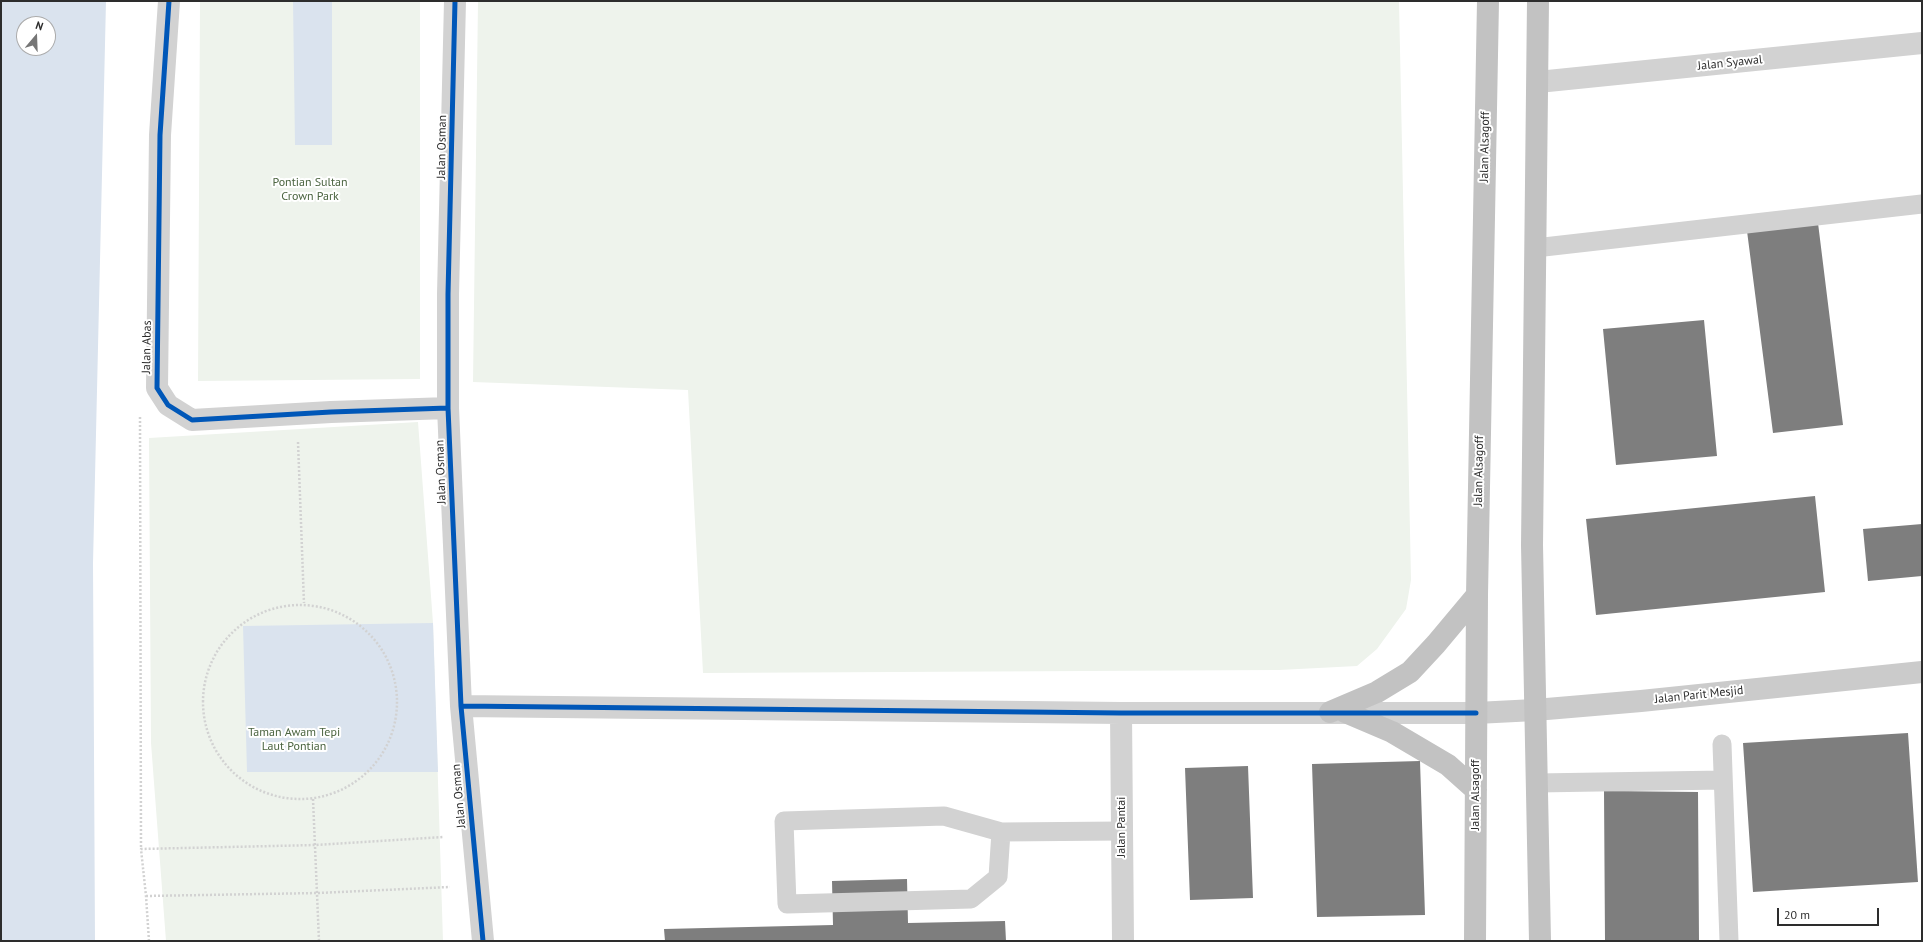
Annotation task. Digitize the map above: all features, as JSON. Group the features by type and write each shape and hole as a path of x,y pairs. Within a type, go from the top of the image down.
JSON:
{"highway":[{"name":"Jalan Alsagoff","path":"1475,941 1477,595 1488,1"},
{"path":"1538,1 1532,545 1540,941"},
{"path":"1337,712 1377,692 1410,672 1436,644 1477,595"},
{"path":"1337,712 1392,732 1448,765 1476,790"}],"main road":[{"name":"Jalan Parit Mesjid","path":"1476,713 1641,702 1922,672"}],"street":[{"name":"Jalan Abas","path":"169,1 160,135 157,388 168,405 192,420 331,412 448,408"},
{"name":"Jalan Osman","path":"455,1 448,294 448,408 461,706 483,941"},
{"name":"Jalan Syawal","path":"1538,82 1922,43"},
{"path":"461,706 1121,713 1476,713"},
{"name":"Jalan Pantai","path":"1121,713 1123,941"}],"lane":[{"path":"1535,248 1922,204"},
{"path":"1722,744 1729,941"},
{"path":"1537,783 1723,780"},
{"path":"1001,832 998,877 971,899 787,904 784,820 944,816 1001,832 1122,831"}],"path":[{"path":"140,413 141,849 149,941"},
{"path":"298,437 304,603"},
{"path":"304,603 344,616 367,632 384,653 394,679 398,710 390,740 374,766 344,789 313,799 272,796 239,779 214,751 202,716 204,679 220,646 246,620 280,606 304,603"},
{"path":"313,799 319,941"},
{"path":"141,849 316,845 473,835"},
{"path":"146,896 318,893 478,886"}],"green space":[{"name":"Pontian Sultan Crown Park","path":"200,1 420,1 420,379 198,381"},
{"path":"478,1 1399,1 1411,580 1406,609 1377,649 1357,666 1279,670 703,673 688,390 473,382"},
{"name":"Taman Awam Tepi Laut Pontian","path":"418,422 433,623 443,941 166,941 151,743 149,438"}],"shaded area":[{"path":"1,1 106,1 93,563 95,941 1,941"},
{"path":"293,1 332,1 332,145 295,145"},
{"path":"433,623 438,772 247,772 243,626"}],"building":[{"path":"1818,223 1843,425 1773,433 1747,231"},
{"path":"1704,320 1717,456 1616,465 1603,329"},
{"path":"1815,496 1825,592 1596,615 1586,519"},
{"path":"1922,524 1922,576 1868,581 1863,529"},
{"path":"1908,733 1918,882 1753,892 1743,743"},
{"path":"1420,761 1425,915 1317,917 1312,764"},
{"path":"1248,766 1253,898 1190,900 1185,768"},
{"path":"1604,791 1698,792 1699,941 1605,941"},
{"path":"907,879 908,923 1005,921 1006,941 665,941 664,929 833,925 832,881"}],"cycle path":[{"path":"169,1 160,135 157,388 168,405 192,420 331,412 448,408"},
{"path":"455,1 448,294 448,408 461,706 483,941"},
{"path":"461,706 1121,713 1476,713"}]}
